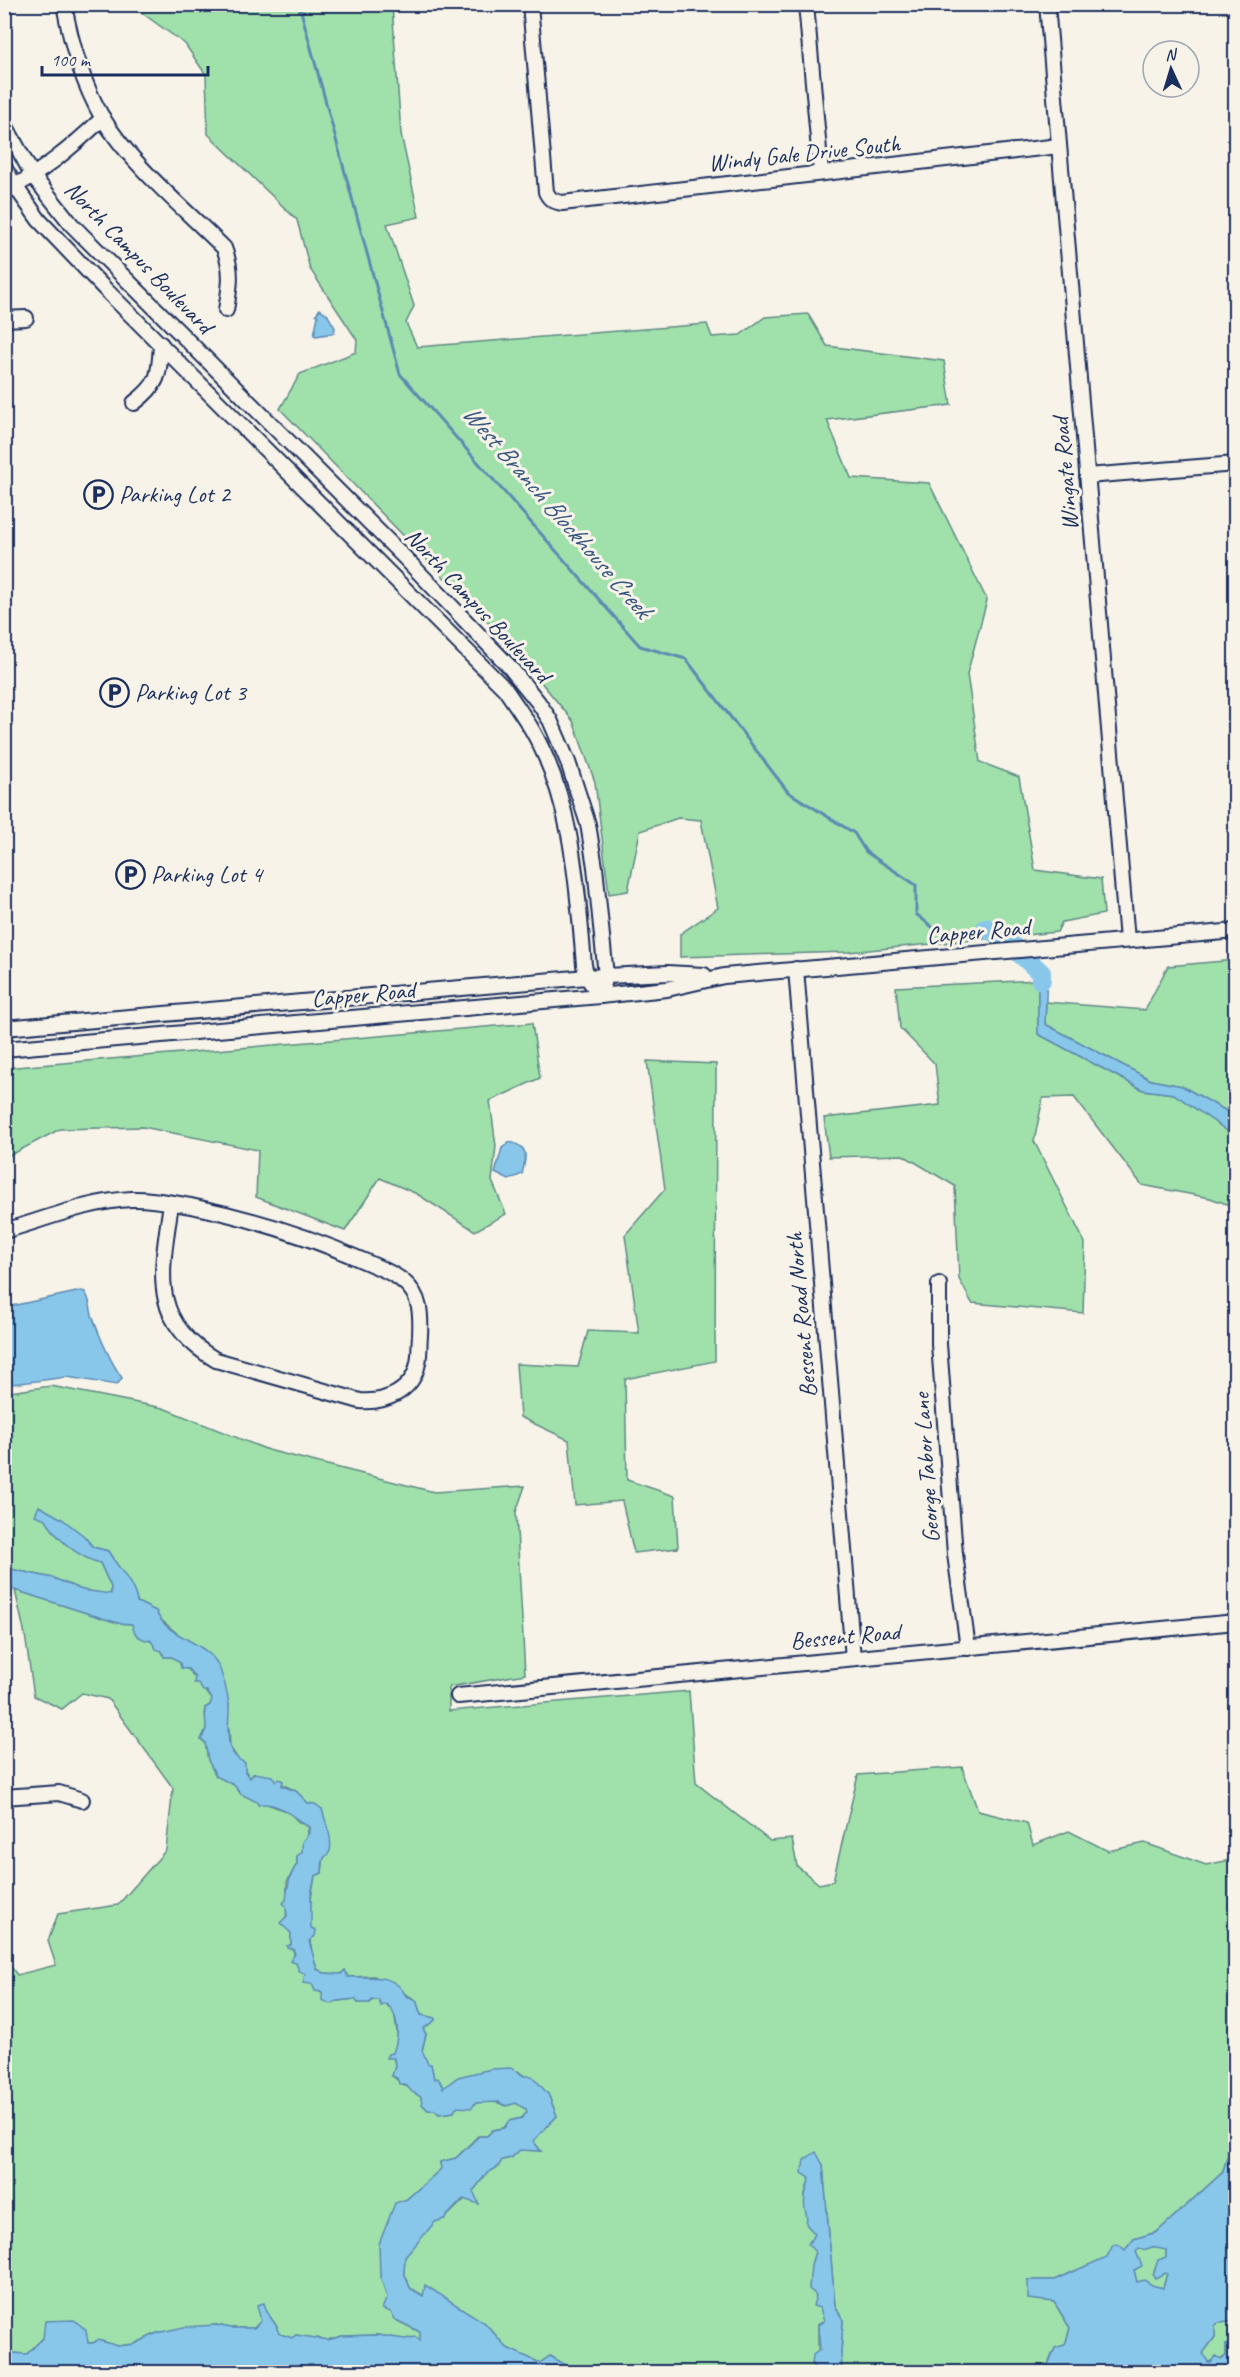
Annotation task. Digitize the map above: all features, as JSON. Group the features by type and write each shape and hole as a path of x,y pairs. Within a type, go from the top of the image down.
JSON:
{"street":[{"path":"64,4 76,60 103,118 143,167 224,248 231,263 226,310"},
{"name":"Windy Gale Drive South","path":"530,4 546,192 549,198 561,203 1059,146"},
{"path":"806,4 821,173"},
{"name":"Wingate Road","path":"1047,4 1127,940"},
{"path":"10,189 33,176 76,143 103,118"},
{"name":"North Campus Boulevard","path":"4,123 33,176 72,225 404,557 508,665 550,720 580,795 593,844 606,976 600,996"},
{"name":"North Campus Boulevard","path":"4,167 10,189 39,220 505,689 543,752 569,829 587,977 600,996"},
{"path":"4,319 26,318"},
{"path":"134,403 150,391 159,373 161,344"},
{"path":"1087,476 1236,464"},
{"path":"390,572 404,557"},
{"path":"543,752 561,746"},
{"name":"Capper Road","path":"4,1048 600,996 667,988 724,976 1236,931"},
{"name":"Bessent Road North","path":"796,969 853,1658"},
{"name":"Capper Road","path":"4,1028 587,977 667,973 724,976"},
{"path":"4,1231 116,1200 150,1199 171,1203 267,1225 318,1242 394,1275 413,1291 421,1315 418,1364 412,1378 402,1390 387,1399 373,1402 360,1401 216,1360 201,1352 180,1331 169,1312 163,1292 162,1264 171,1203"},
{"name":"George Tabor Lane","path":"939,1284 939,1344 955,1554 968,1648"},
{"name":"Bessent Road","path":"458,1696 1236,1622"},
{"path":"4,1797 59,1793 82,1800"}],"green space":[{"path":"131,5 392,5 401,134 419,217 387,224 414,306 406,323 417,347 707,324 712,337 740,335 765,317 808,314 827,346 944,361 951,405 827,420 851,478 929,483 987,600 967,674 980,762 1019,777 1035,870 1101,879 1104,914 1062,922 1057,932 848,952 680,957 680,934 718,908 701,820 678,818 640,831 628,891 609,894 595,782 573,721 512,647 280,409 300,374 356,352 357,340 310,269 297,220 208,134 206,75 185,44"},
{"path":"1235,960 1235,1116 1182,1086 1151,1080 1045,1024 1046,1002 1145,1010 1168,966"},
{"path":"1038,980 1038,1034 1143,1090 1174,1094 1235,1136 1235,1207 1210,1198 1142,1185 1074,1097 1043,1098 1034,1141 1085,1243 1083,1313 972,1303 959,1279 955,1186 903,1155 829,1157 824,1118 940,1105 935,1064 900,1028 896,987"},
{"path":"532,1023 540,1078 490,1101 496,1146 492,1181 506,1214 475,1231 417,1194 380,1178 345,1231 256,1197 258,1150 143,1127 60,1129 5,1158 5,1068"},
{"path":"647,1061 716,1064 715,1361 625,1379 627,1480 675,1496 678,1548 634,1553 622,1501 575,1505 569,1440 520,1417 516,1364 578,1367 588,1331 639,1333 625,1235 665,1189"},
{"path":"51,1386 163,1408 268,1450 434,1492 525,1486 516,1512 525,1674 449,1687 449,1711 689,1691 696,1783 770,1841 792,1839 797,1866 819,1884 833,1881 858,1775 962,1767 978,1811 1027,1823 1033,1845 1069,1831 1108,1851 1145,1843 1206,1865 1235,1859 1235,2155 1227,2157 1223,2172 1157,2232 1134,2239 1125,2250 1054,2280 1028,2280 1054,2302 1070,2328 1065,2345 1055,2348 1045,2372 842,2372 843,2320 835,2306 823,2165 810,2177 805,2194 808,2217 815,2234 815,2252 811,2265 824,2321 818,2325 818,2372 578,2372 550,2356 540,2363 507,2348 485,2323 425,2286 424,2296 410,2288 404,2272 405,2257 435,2221 444,2219 473,2191 487,2173 498,2167 502,2160 511,2158 520,2150 541,2151 533,2141 557,2116 548,2094 518,2071 443,2088 440,2081 434,2079 431,2065 428,2065 422,2051 426,2034 423,2029 435,2018 421,2015 416,2000 374,1976 348,1977 345,1970 341,1974 324,1973 317,1969 311,1948 310,1923 315,1876 322,1873 323,1865 325,1833 322,1809 308,1803 296,1791 276,1781 254,1773 250,1778 230,1747 227,1724 229,1705 200,1647 179,1635 159,1618 156,1611 137,1602 129,1582 108,1551 93,1547 84,1536 46,1519 68,1546 100,1563 111,1587 111,1595 82,1590 53,1578 5,1568 4,1393"},
{"path":"15,1590 118,1623 132,1624 162,1651 164,1657 172,1657 180,1663 182,1668 188,1669 212,1699 210,1705 205,1708 206,1729 201,1740 205,1742 208,1760 216,1776 234,1785 241,1794 291,1813 297,1821 309,1827 302,1852 297,1856 297,1864 287,1882 286,1927 291,1933 291,1945 287,1946 293,1949 296,1963 318,1991 337,2001 355,1999 358,2003 370,2003 372,2000 379,2000 394,2011 398,2039 393,2053 395,2066 392,2076 421,2097 422,2104 428,2110 435,2110 439,2114 454,2112 456,2107 481,2102 494,2102 506,2106 516,2103 526,2109 527,2112 522,2118 509,2121 504,2128 493,2130 487,2136 478,2136 456,2158 440,2162 441,2169 407,2199 380,2275 394,2319 420,2332 421,2342 411,2337 405,2340 378,2335 342,2336 328,2340 296,2335 292,2338 280,2334 264,2304 261,2321 254,2328 230,2328 216,2325 157,2333 135,2344 118,2346 98,2340 93,2343 43,2338 27,2354 11,2353 5,2358 5,1862 8,1862 9,1964 17,1975 56,1965 48,1941 58,1914 118,1905 166,1850 173,1788 108,1699 82,1693 62,1709 34,1696 25,1635"},
{"path":"1152,2247 1166,2249 1167,2274 1163,2288 1137,2283 1134,2270 1141,2266 1136,2252 1139,2248 1143,2250"},
{"path":"1235,2318 1235,2340 1226,2345 1226,2357 1208,2362 1203,2353 1215,2337 1214,2326"}],"water":[{"path":"320,309 327,314 335,328 334,333 314,335 318,316 316,314"},
{"path":"1036,958 1047,973 1045,1024 1151,1080 1182,1086 1235,1116 1235,1136 1174,1094 1143,1090 1038,1034 1038,980 1024,959"},
{"path":"510,1142 524,1150 525,1158 522,1174 509,1180 495,1173 502,1148"},
{"path":"81,1291 87,1295 101,1340 122,1378 117,1385 67,1377 13,1384 5,1370 5,1310 7,1307"},
{"path":"39,1506 62,1519 84,1536 93,1547 108,1551 129,1582 137,1602 156,1611 168,1627 212,1657 220,1669 228,1696 230,1746 237,1758 245,1763 245,1772 250,1778 254,1773 272,1776 276,1781 279,1779 283,1781 282,1786 296,1791 308,1803 315,1804 322,1809 331,1846 330,1852 323,1860 322,1873 315,1876 311,1894 311,1928 316,1930 315,1936 309,1941 317,1969 324,1973 341,1974 345,1970 348,1977 388,1980 401,1988 406,1996 416,2000 421,2015 435,2018 423,2029 426,2034 422,2050 428,2064 431,2064 434,2079 438,2078 443,2088 458,2077 491,2069 511,2068 524,2076 532,2076 548,2094 557,2116 533,2141 541,2151 520,2150 511,2158 502,2160 498,2167 487,2173 473,2191 479,2204 463,2199 444,2219 435,2222 405,2257 404,2272 410,2288 423,2296 425,2285 485,2323 507,2348 540,2363 550,2356 578,2372 5,2372 5,2358 11,2353 27,2354 43,2338 45,2321 74,2320 86,2330 88,2343 98,2340 118,2346 135,2344 157,2333 184,2327 216,2325 231,2328 254,2328 261,2321 257,2305 264,2303 280,2334 292,2338 296,2335 328,2340 342,2336 378,2335 405,2339 416,2337 420,2341 420,2332 394,2319 391,2312 382,2309 387,2297 380,2275 379,2244 395,2203 407,2199 441,2169 440,2162 456,2158 479,2136 487,2136 493,2130 504,2128 509,2121 522,2118 527,2112 516,2103 506,2106 499,2102 475,2103 472,2108 456,2107 454,2112 439,2114 435,2110 428,2110 422,2104 421,2097 405,2084 399,2084 397,2078 392,2076 395,2066 394,2058 386,2058 388,2054 393,2053 397,2027 394,2015 387,2004 381,2006 379,2000 358,2003 355,1999 330,2004 322,2000 322,1992 315,1991 312,1984 303,1983 305,1974 299,1971 296,1963 290,1961 295,1954 293,1949 287,1948 291,1945 291,1933 280,1923 287,1916 286,1906 283,1903 286,1900 290,1877 297,1864 297,1856 302,1852 302,1842 309,1833 309,1827 279,1807 258,1805 257,1802 241,1794 234,1785 216,1776 208,1760 205,1742 201,1740 206,1729 205,1708 210,1705 212,1699 198,1683 194,1683 195,1677 188,1669 181,1668 180,1663 172,1657 164,1657 162,1651 156,1649 150,1639 146,1640 135,1633 132,1624 118,1623 5,1587 6,1568 53,1578 82,1590 111,1594 111,1587 100,1563 76,1552 62,1540 46,1519 35,1515"},
{"path":"816,2152 823,2165 835,2306 843,2320 842,2372 818,2372 812,2365 813,2355 820,2350 818,2325 824,2321 820,2308 813,2306 816,2295 809,2289 811,2265 815,2252 808,2244 815,2234 806,2224 805,2201 810,2178 802,2173 804,2160"},
{"path":"1235,2155 1235,2318 1215,2326 1215,2337 1203,2353 1208,2362 1211,2362 1215,2356 1221,2359 1226,2356 1226,2345 1235,2340 1235,2371 1227,2369 1225,2372 1045,2372 1055,2348 1065,2345 1070,2328 1054,2302 1028,2299 1028,2280 1054,2280 1107,2257 1113,2245 1118,2244 1125,2250 1134,2239 1157,2232 1223,2172 1227,2157","holes":["1152,2247 1166,2250 1166,2257 1158,2260 1153,2275 1155,2278 1167,2274 1163,2288 1144,2280 1137,2282 1134,2270 1142,2266 1136,2252 1139,2248 1143,2250"]}],"waterway":[{"name":"West Branch Blockhouse Creek","path":"299,4 400,374 640,646 686,659 788,792 854,833 866,852 916,885 916,914 934,929 948,935 963,935 986,928"},
{"name":"West Branch Blockhouse Creek","path":"986,928 1004,938 1041,973 1041,980"}],"place":[{"name":"Parking Lot 2","path":"98,494"},
{"name":"Parking Lot 3","path":"114,692"},
{"name":"Parking Lot 4","path":"130,874"}]}
